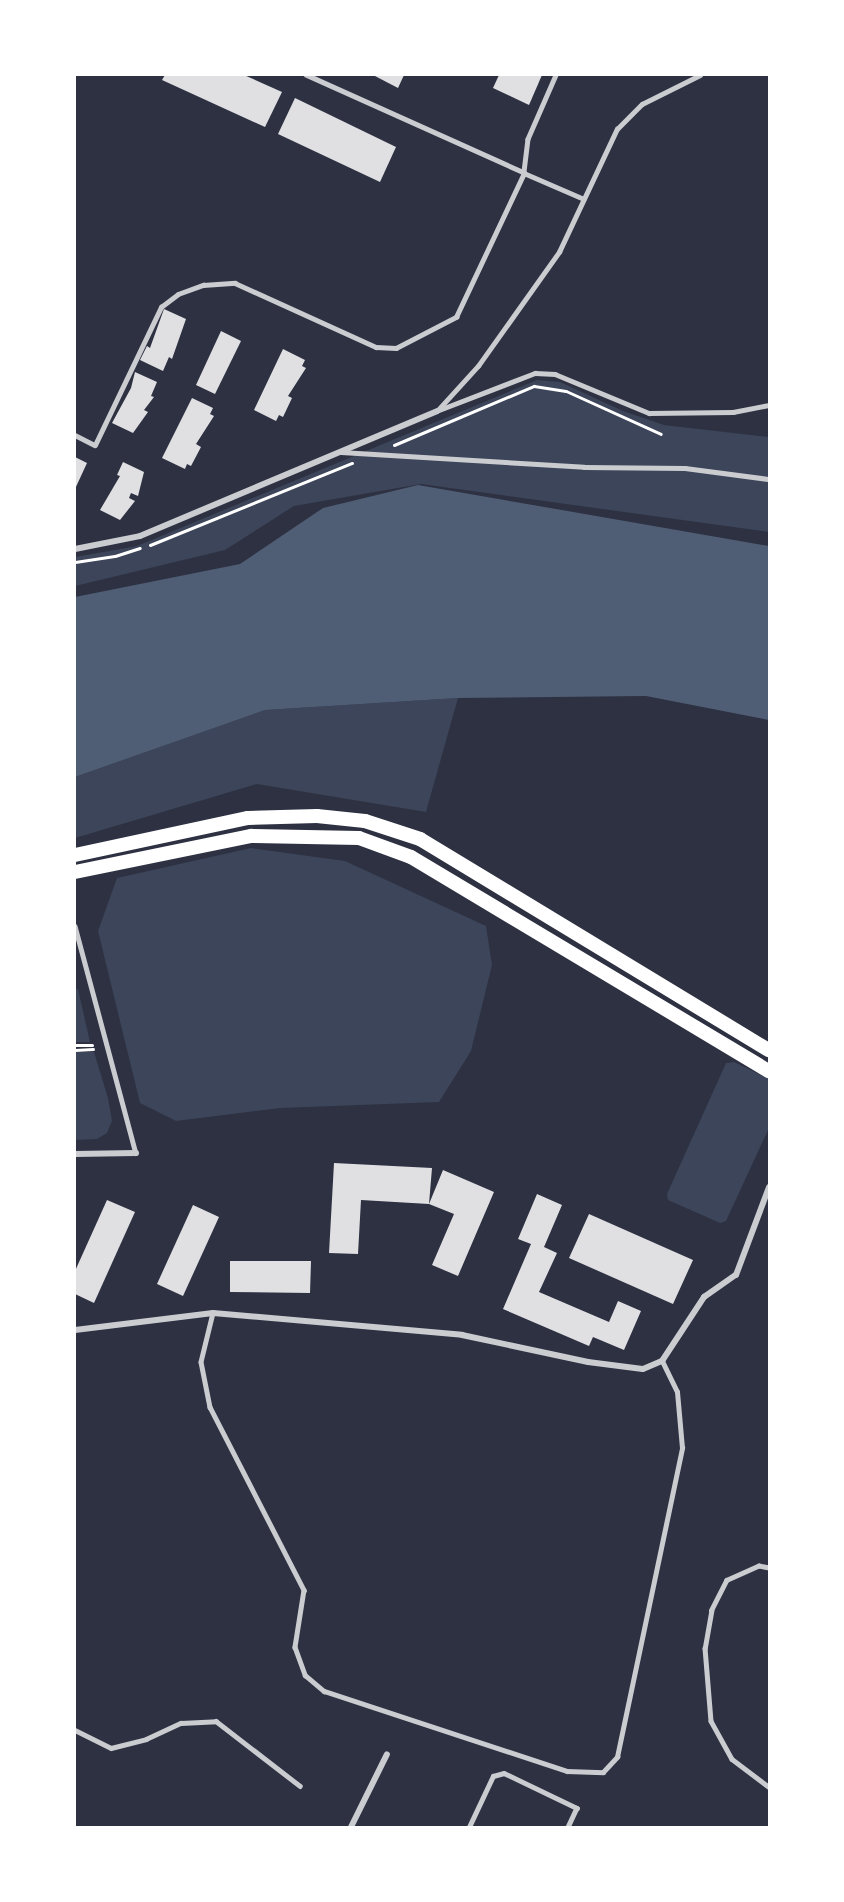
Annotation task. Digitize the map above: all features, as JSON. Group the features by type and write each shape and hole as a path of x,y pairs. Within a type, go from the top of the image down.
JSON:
{"main road":[{"path":"75,855 248,818 317,816 365,821 420,839 769,1050"},
{"path":"75,872 251,836 359,838 411,857 769,1071"}],"street":[{"path":"75,549 140,536 437,411"},
{"path":"75,1154 136,1153"},
{"path":"75,1330 213,1313 462,1335 588,1362 643,1369 662,1361 705,1297 736,1275 769,1187"},
{"path":"351,1827 387,1754"}],"lane":[{"path":"306,75 584,199"},
{"path":"75,435 96,445 161,307 178,294 214,282 235,283 376,348 396,348 446,325 463,304 524,173 528,139 556,75"},
{"path":"437,411 478,366 560,252 617,129 631,114 669,87 700,75"},
{"path":"437,411 535,373 555,374 649,412 733,412 769,405"},
{"path":"340,452 584,467 686,468 769,480"},
{"path":"75,926 136,1153"},
{"path":"213,1313 201,1362 210,1407 304,1590 295,1647 305,1676 324,1691 567,1771 603,1772 617,1757 682,1448 677,1392 662,1361"},
{"path":"769,1568 759,1566 727,1580 712,1610 705,1648 711,1721 732,1759 769,1787"},
{"path":"75,1730 111,1748 146,1739 181,1723 216,1721 300,1786"},
{"path":"469,1827 494,1776 504,1773 577,1808 568,1827"}],"path":[{"path":"75,1045 93,1047 75,1050"}],"shaded area":[{"path":"537,380 560,382 623,411 664,425 769,437 769,532 421,484 294,506 225,550 75,586 75,557 137,546"},
{"path":"418,485 769,546 769,720 646,696 458,698 265,710 75,777 75,597 240,564 323,508"},
{"path":"458,698 426,812 257,784 75,838 75,777 265,710"},
{"path":"251,848 345,861 486,926 492,965 471,1051 439,1102 281,1108 176,1121 140,1103 98,931 117,878"},
{"path":"75,989 78,989 90,1042 75,1042"},
{"path":"75,1052 94,1052 108,1098 112,1121 107,1133 97,1139 75,1140"},
{"path":"734,1062 769,1079 769,1128 726,1221 720,1223 668,1200 667,1194 726,1063"}],"building":[{"path":"165,75 244,75 282,92 265,127 162,80"},
{"path":"373,75 404,75 398,88"},
{"path":"499,75 542,75 529,105 493,88"},
{"path":"295,98 396,147 380,182 278,134"},
{"path":"164,309 186,319 172,359 169,357 163,371 140,360 147,346 150,348"},
{"path":"221,331 241,341 215,394 196,385"},
{"path":"283,349 305,360 302,366 306,368 288,396 292,398 283,417 279,415 276,421 254,410"},
{"path":"135,372 157,382 151,396 154,397 144,410 148,412 133,433 112,423 131,388"},
{"path":"192,398 213,408 210,414 214,416 196,444 201,447 191,466 187,464 185,469 162,458"},
{"path":"75,457 87,463 75,489"},
{"path":"123,462 144,472 138,496 131,493 129,498 135,501 120,520 100,510 120,476 117,475"},
{"path":"334,1163 432,1168 429,1204 361,1200 358,1254 329,1253"},
{"path":"443,1170 494,1192 458,1276 432,1265 454,1214 429,1204"},
{"path":"537,1194 562,1205 544,1247 557,1253 539,1292 609,1322 618,1301 641,1311 624,1350 593,1337 589,1346 503,1309 531,1244 518,1239"},
{"path":"107,1200 135,1212 94,1303 75,1294 75,1271"},
{"path":"193,1205 219,1217 183,1296 157,1284"},
{"path":"589,1214 693,1260 673,1304 569,1258"},
{"path":"230,1261 311,1261 310,1293 230,1292"}]}
